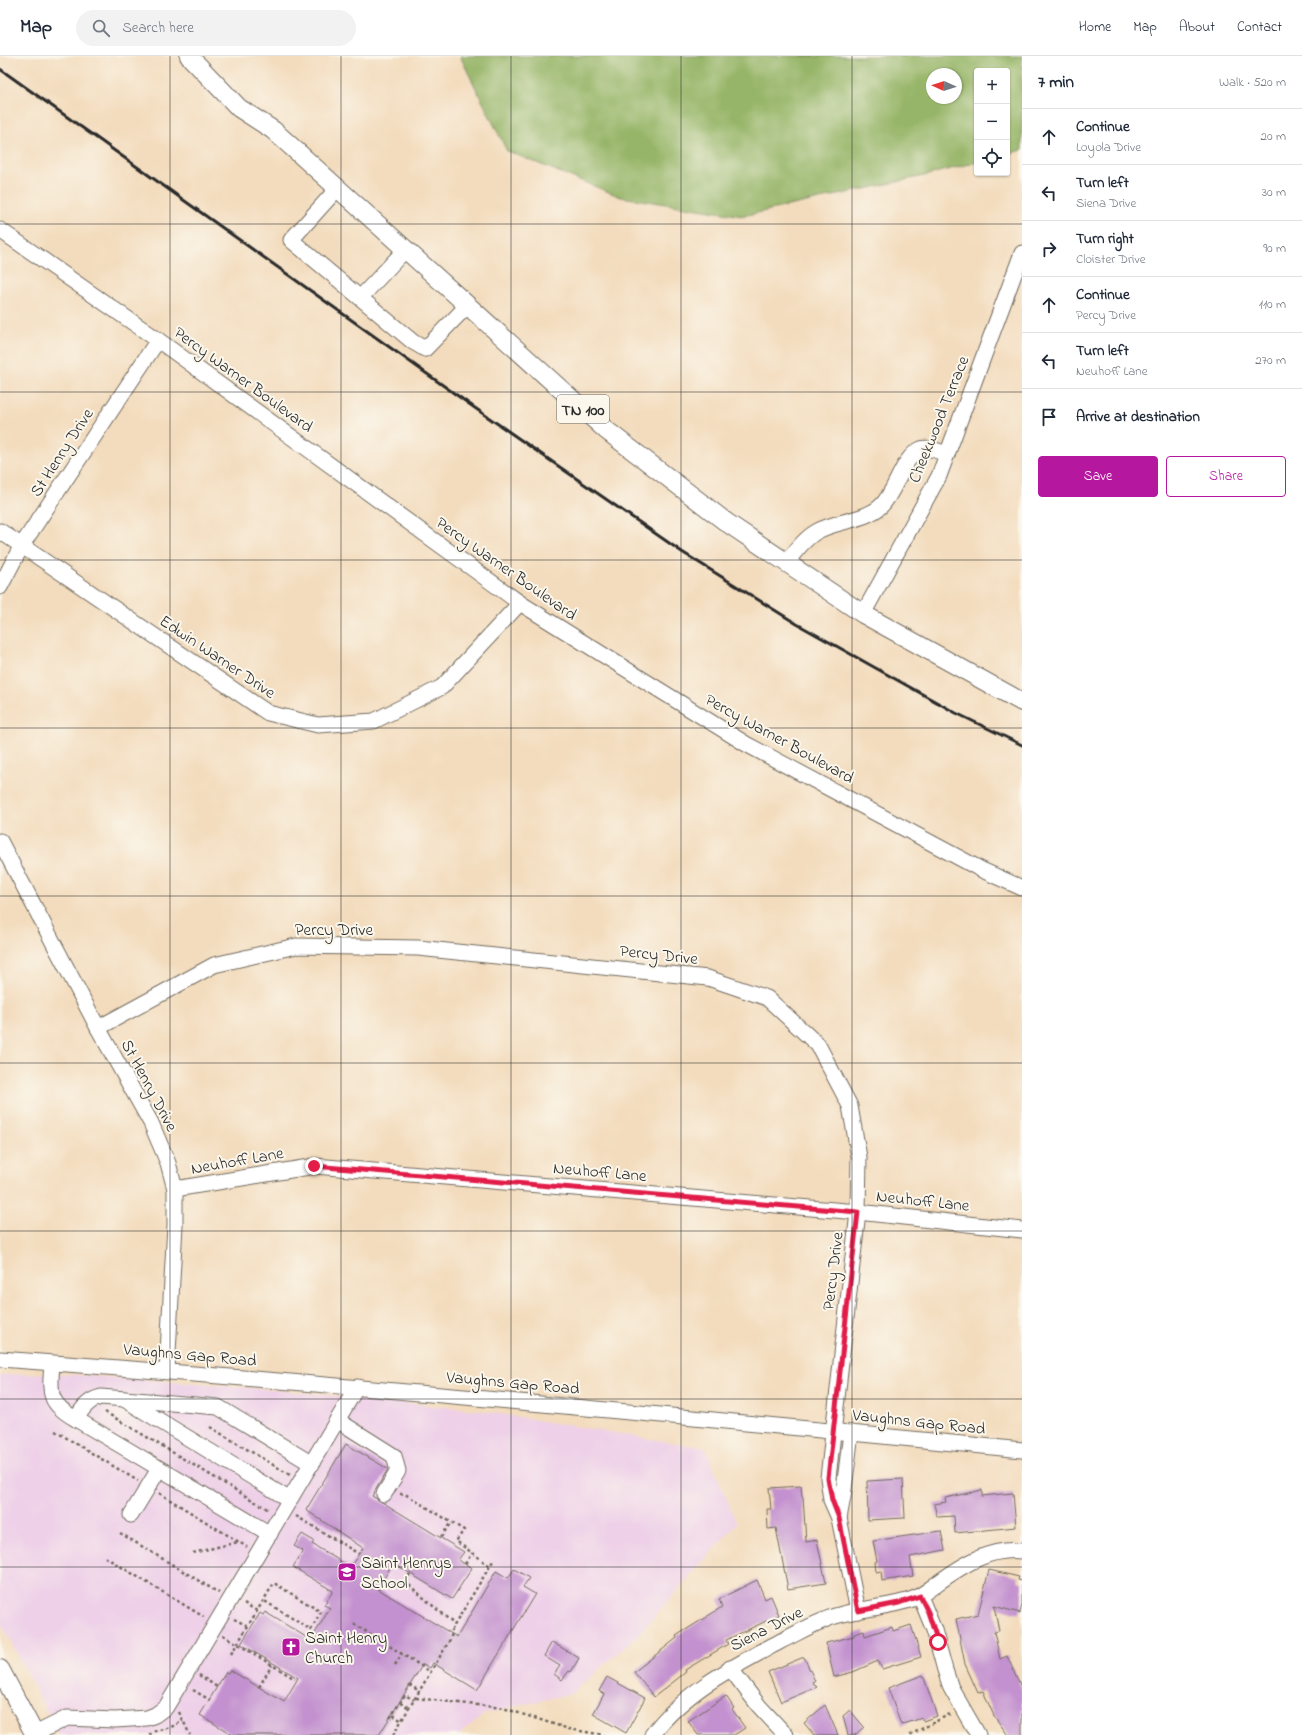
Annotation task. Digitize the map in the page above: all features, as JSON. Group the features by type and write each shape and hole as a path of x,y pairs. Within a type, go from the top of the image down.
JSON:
{"main road":[{"name":"TN 100","path":"189,56 239,108 272,130 606,430 726,522 863,614 1022,702"},
{"path":"0,1669 35,1735"}],"street":[{"path":"337,189 291,240 413,342 425,349 467,306"},
{"name":"Percy Warner Boulevard","path":"0,230 158,340 520,603 746,744 982,870 1022,888"},
{"path":"361,297 405,250"},
{"name":"Cheekwood Terrace","path":"863,614 939,476 1022,253"},
{"name":"St Henry Drive","path":"0,587 22,545 158,340"},
{"path":"786,563 815,532 879,508 888,498 911,456 920,449 933,450 947,454"},
{"name":"Edwin Warner Drive","path":"0,531 268,713 318,725 374,721 442,686 520,603"},
{"name":"St Henry Drive","path":"0,840 98,1028 151,1123 168,1163 175,1190 175,1225 167,1371"},
{"name":"Percy Drive","path":"98,1028 214,964 296,946 418,948 708,978 767,998 818,1045 850,1106 859,1157 858,1212 832,1431 828,1478 832,1500 839,1518"},
{"name":"Neuhoff Lane","path":"175,1190 314,1166 858,1212 1022,1230"},
{"name":"Vaughns Gap Road","path":"0,1359 357,1387 1022,1450"},
{"path":"52,1363 50,1384 53,1400 60,1410 270,1534"},
{"path":"35,1735 66,1718 115,1720 147,1718 156,1715 166,1707 235,1601 270,1534 288,1510 300,1482 357,1387"},
{"path":"76,1419 84,1406 101,1397 218,1407 312,1464"},
{"path":"122,1398 288,1510"},
{"path":"337,1420 394,1456 398,1471 385,1493"},
{"path":"851,1433 839,1518 858,1611"},
{"path":"131,1515 159,1469"},
{"name":"Siena Drive","path":"652,1735 668,1716 684,1702 730,1668 824,1620 858,1611 899,1603 920,1596 959,1568 979,1558 1000,1551 1022,1551"},
{"path":"920,1596 934,1630 948,1679 962,1708 978,1735"},
{"path":"730,1668 778,1732"}],"path":[{"path":"89,1402 288,1510 359,1554"},
{"path":"210,1427 300,1482"},
{"path":"385,1493 405,1494 464,1530 456,1541 490,1566"},
{"path":"440,1537 451,1522"},
{"path":"120,1533 235,1601 257,1611"},
{"path":"193,1553 239,1542"},
{"path":"465,1564 472,1553"},
{"path":"105,1557 218,1629 237,1644 273,1664 295,1679"},
{"path":"394,1735 451,1638 452,1630 493,1561"},
{"path":"410,1574 407,1578 409,1585 455,1625"},
{"path":"231,1654 263,1600 274,1583 322,1612 311,1630 263,1600"},
{"path":"231,1617 248,1626"},
{"path":"354,1624 431,1672"},
{"path":"395,1666 402,1654"},
{"path":"259,1687 273,1664"},
{"path":"197,1674 217,1687"},
{"path":"409,1685 420,1691"},
{"path":"189,1688 210,1700"},
{"path":"390,1718 405,1695 415,1699 503,1708 569,1729 604,1735"},
{"path":"400,1702 410,1708"},
{"path":"910,1735 962,1708"},
{"path":"393,1715 402,1721"},
{"path":"148,1735 155,1731 171,1728 183,1721"}],"shaded area":[{"name":"Saint Henrys School","path":"51,1373 265,1389 476,1410 705,1448 737,1523 634,1639 572,1693 484,1714 459,1735 59,1735 0,1621 0,1375"}],"green space":[{"path":"460,56 1022,56 1022,150 1010,153 1010,68 974,68 974,163 928,175 743,216 621,197 507,151"}],"building":[{"path":"346,1444 388,1469 372,1496 464,1552 458,1560 472,1568 452,1599 393,1563 378,1589 457,1637 496,1571 508,1578 514,1569 529,1578 523,1587 535,1594 477,1690 433,1663 430,1668 423,1664 379,1735 233,1735 200,1715 226,1672 228,1673 230,1670 284,1702 298,1678 241,1644 260,1613 263,1615 265,1612 311,1640 330,1608 324,1605 333,1591 293,1567 303,1551 294,1546 302,1534 314,1541 312,1544 350,1567 363,1548 306,1510"},
{"path":"903,1479 905,1518 868,1520 867,1481"},
{"path":"801,1486 806,1542 817,1540 826,1583 788,1589 776,1528 768,1529 767,1509 771,1509 769,1488"},
{"path":"982,1490 982,1496 1013,1493 1016,1527 955,1533 954,1516 937,1517 934,1504 946,1502 945,1498"},
{"path":"941,1531 945,1550 910,1557 913,1576 882,1581 881,1571 876,1572 875,1562 877,1561 873,1541"},
{"path":"989,1570 1019,1577 1018,1580 1022,1581 1022,1605 1020,1613 994,1606 999,1631 994,1632 1000,1659 1007,1656 1022,1689 1022,1735 1008,1735 994,1716 983,1691 978,1693 965,1664 956,1619 978,1614"},
{"path":"757,1580 765,1599 771,1596 779,1615 726,1640 728,1644 685,1670 686,1672 654,1697 634,1672 677,1638 676,1636 722,1607 719,1599"},
{"path":"911,1625 921,1657 882,1669 878,1661 853,1672 834,1677 826,1643 854,1636 854,1634 864,1631 865,1636 892,1627 893,1631"},
{"path":"552,1642 579,1658 571,1672 569,1671 562,1680 554,1674 560,1666 544,1656"},
{"path":"804,1657 815,1681 812,1682 817,1687 781,1702 768,1672"},
{"path":"923,1675 937,1716 923,1721 922,1718 901,1725 888,1688"},
{"path":"607,1677 645,1698 626,1733 593,1714 604,1694 599,1691"},
{"path":"726,1696 734,1708 732,1709 745,1728 734,1735 698,1735 688,1721"},
{"path":"825,1705 838,1735 814,1735 804,1723"},
{"path":"850,1710 864,1727 855,1735 848,1735 843,1716"}],"railway":[{"path":"0,69 472,406 682,552 797,624 956,713 1022,745"}],"place":[{"name":"Saint Henrys School","path":"347,1572"},
{"name":"Saint Henry Church","path":"291,1647"}],"route":[{"path":"314,1166 858,1212 832,1431 828,1478 829,1489 839,1518 858,1611 899,1603 920,1596 928,1612 938,1642"}]}
